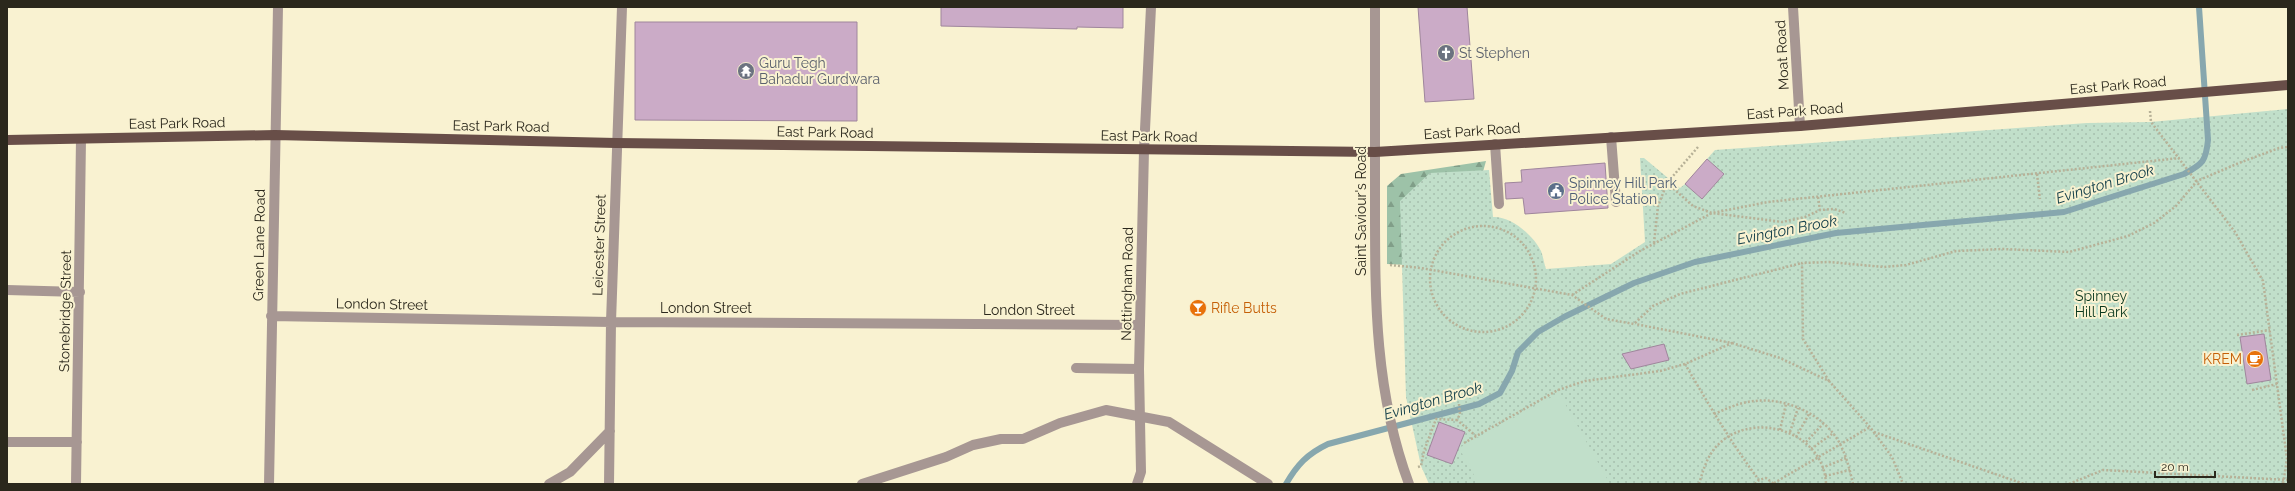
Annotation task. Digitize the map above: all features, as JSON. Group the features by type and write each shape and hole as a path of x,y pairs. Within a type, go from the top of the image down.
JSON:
{"main road":[{"name":"East Park Road","path":"7,140 275,135 616,143 1375,152 1800,126 2197,94 2288,85"}],"street":[{"name":"Green Lane Road","path":"269,484 278,7"},
{"name":"Leicester Street","path":"609,484 611,322 616,143 622,7"},
{"name":"Nottingham Road","path":"1137,484 1141,472 1139,369 1144,150 1151,7"},
{"name":"Saint Saviour's Road","path":"1375,7 1375,265 1378,346 1388,414 1404,472 1409,484"},
{"name":"Moat Road","path":"1793,7 1800,126"},
{"path":"1612,137 1616,202"},
{"name":"Stonebridge Street","path":"76,484 80,292 81,139"},
{"path":"1495,144 1499,204"},
{"path":"7,290 80,292"},
{"name":"London Street","path":"271,316 611,322 1140,325"},
{"path":"1076,368 1139,369"},
{"path":"862,484 946,457 973,445 1001,439 1023,439 1060,423 1106,410 1170,422 1268,484"},
{"path":"549,484 570,472 610,431"},
{"path":"7,442 77,442"}],"path":[{"path":"2148,97 2151,122 2235,232 2264,281 2287,459 2283,484"},
{"path":"1654,244 1658,206 1667,183 1712,131"},
{"path":"1634,324 1653,306 1680,294 1802,263 1829,262 1884,267 1906,265 1956,251 2003,249 2069,252 2128,236 2154,223 2176,206 2197,181 2246,160 2280,148 2288,147"},
{"path":"1572,295 1654,244 1712,213 1768,202 2180,158"},
{"path":"2037,174 2040,199"},
{"path":"1667,183 1693,206 1712,213 1782,222 1805,217 1820,210 1834,209 1846,213"},
{"path":"1818,197 1820,210"},
{"path":"1480,225 1496,227 1511,233 1523,243 1531,256 1536,271 1536,287 1531,303 1522,316 1509,326 1494,332 1477,333 1462,328 1448,320 1437,307 1431,292 1430,269 1440,246 1451,236 1465,228 1480,225"},
{"path":"1802,263 1804,339 1829,381 1870,427 1892,457 1903,484"},
{"path":"1375,265 1430,269 1536,287 1572,295 1606,318 1732,343 1780,358 1829,381"},
{"path":"2237,335 2270,330"},
{"path":"1464,443 1558,390 1578,383 1660,371 1685,364 1732,343"},
{"path":"1685,364 1714,414 1730,436 1738,452 1759,480"},
{"path":"2252,390 2277,384"},
{"path":"1714,414 1736,405 1756,401 1786,404 1798,408 1822,424 1841,444 1853,484"},
{"path":"1457,420 1460,414 1459,404"},
{"path":"1780,430 1786,404"},
{"path":"1790,432 1798,408"},
{"path":"1796,437 1809,414"},
{"path":"1404,472 1422,466 1424,451 1436,419 1457,420 1476,436"},
{"path":"1806,442 1822,424"},
{"path":"1699,484 1704,465 1716,447 1730,436 1751,428 1770,427 1790,432 1806,442 1818,457 1825,476 1826,484"},
{"path":"1755,484 1759,480 1766,478 1774,484 1870,427"},
{"path":"1874,432 2024,484"},
{"path":"1812,449 1832,434"},
{"path":"1822,468 1846,458"},
{"path":"1825,476 1850,470"},
{"path":"2069,484 2103,470 2288,480"}],"green space":[{"name":"Spinney Hill Park","path":"2288,109 2288,484 1429,484 1421,466 1406,397 1400,201 1430,173 1489,170 1493,217 1514,223 1527,233 1541,251 1546,269 1611,264 1645,242 1640,158 1644,158 1680,188 1685,184 1702,199 1724,174 1707,159 1715,150 2087,123 2151,122"},
{"path":"1486,161 1481,179 1428,266 1387,264 1387,186 1401,174"},
{"path":"1559,393 1610,484 1479,484 1459,448"}],"building":[{"path":"941,7 1123,7 1123,28 1077,27 1077,29 941,26"},
{"name":"St Stephen","path":"1418,7 1467,7 1474,99 1425,102"},
{"name":"Guru Tegh Bahadur Gurdwara","path":"635,22 857,22 857,121 635,120"},
{"path":"1707,159 1724,174 1702,199 1685,184"},
{"name":"Spinney Hill Park Police Station","path":"1605,163 1608,208 1525,214 1523,198 1506,199 1505,183 1522,182 1521,170"},
{"name":"KREM","path":"2264,334 2271,380 2247,384 2240,337"},
{"path":"1664,344 1669,360 1631,369 1622,354"},
{"path":"1439,422 1465,432 1452,464 1427,455"}],"waterway":[{"name":"Evington Brook","path":"1286,484 1294,471 1308,456 1328,444 1479,404 1500,393 1512,371 1518,352 1538,332 1564,317 1634,283 1695,262 1836,233 2064,212 2184,174 2199,164 2205,157 2208,140 2199,7"}],"place":[{"name":"St Stephen","path":"1446,53"},
{"name":"Guru Tegh Bahadur Gurdwara","path":"746,71"},
{"name":"Spinney Hill Park Police Station","path":"1556,191"},
{"name":"Rifle Butts","path":"1198,308"},
{"name":"KREM","path":"2255,359"}]}
